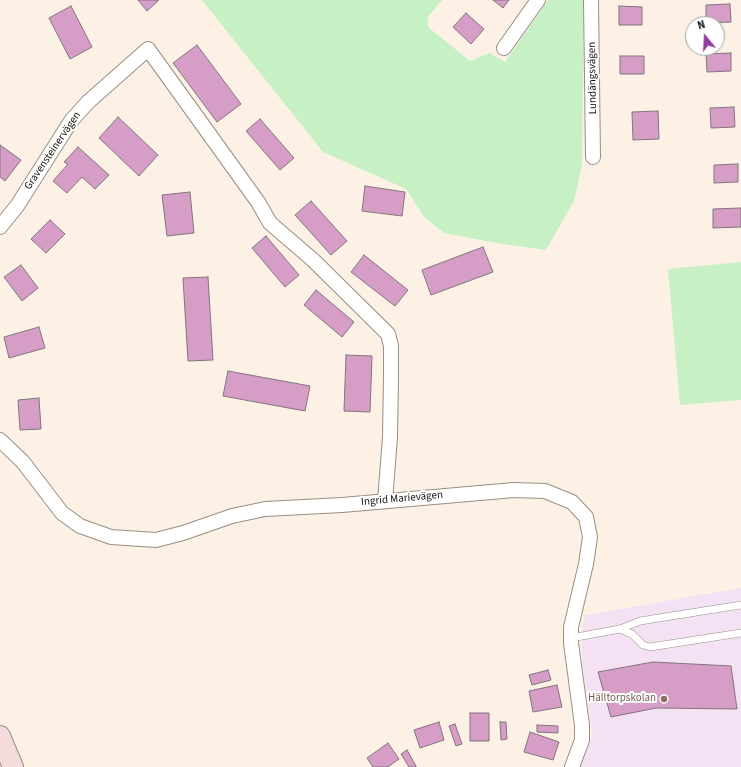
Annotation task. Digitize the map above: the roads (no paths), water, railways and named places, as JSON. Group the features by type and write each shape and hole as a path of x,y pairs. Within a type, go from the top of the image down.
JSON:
{"street":[{"path":"504,48 538,0"},
{"name":"Lundängsvägen","path":"591,0 593,157"},
{"name":"Gravensteinervägen","path":"0,227 17,206 71,121 88,102 148,49 258,202 270,223 313,260 388,334 392,346 385,501"},
{"name":"Ingrid Marievägen","path":"0,440 23,462 62,513 80,526 111,537 156,540 183,533 232,516 265,509 521,490 545,491 572,502 586,517 590,537 586,564 571,626 571,638 582,725 582,740 572,767"},
{"path":"0,736 12,767"}],"lane":[{"path":"571,638 620,629 640,621 741,605"},
{"path":"620,629 632,634 643,644 650,647 741,633"}],"place":[{"name":"Hälltorpskolan","path":"664,699"}]}
